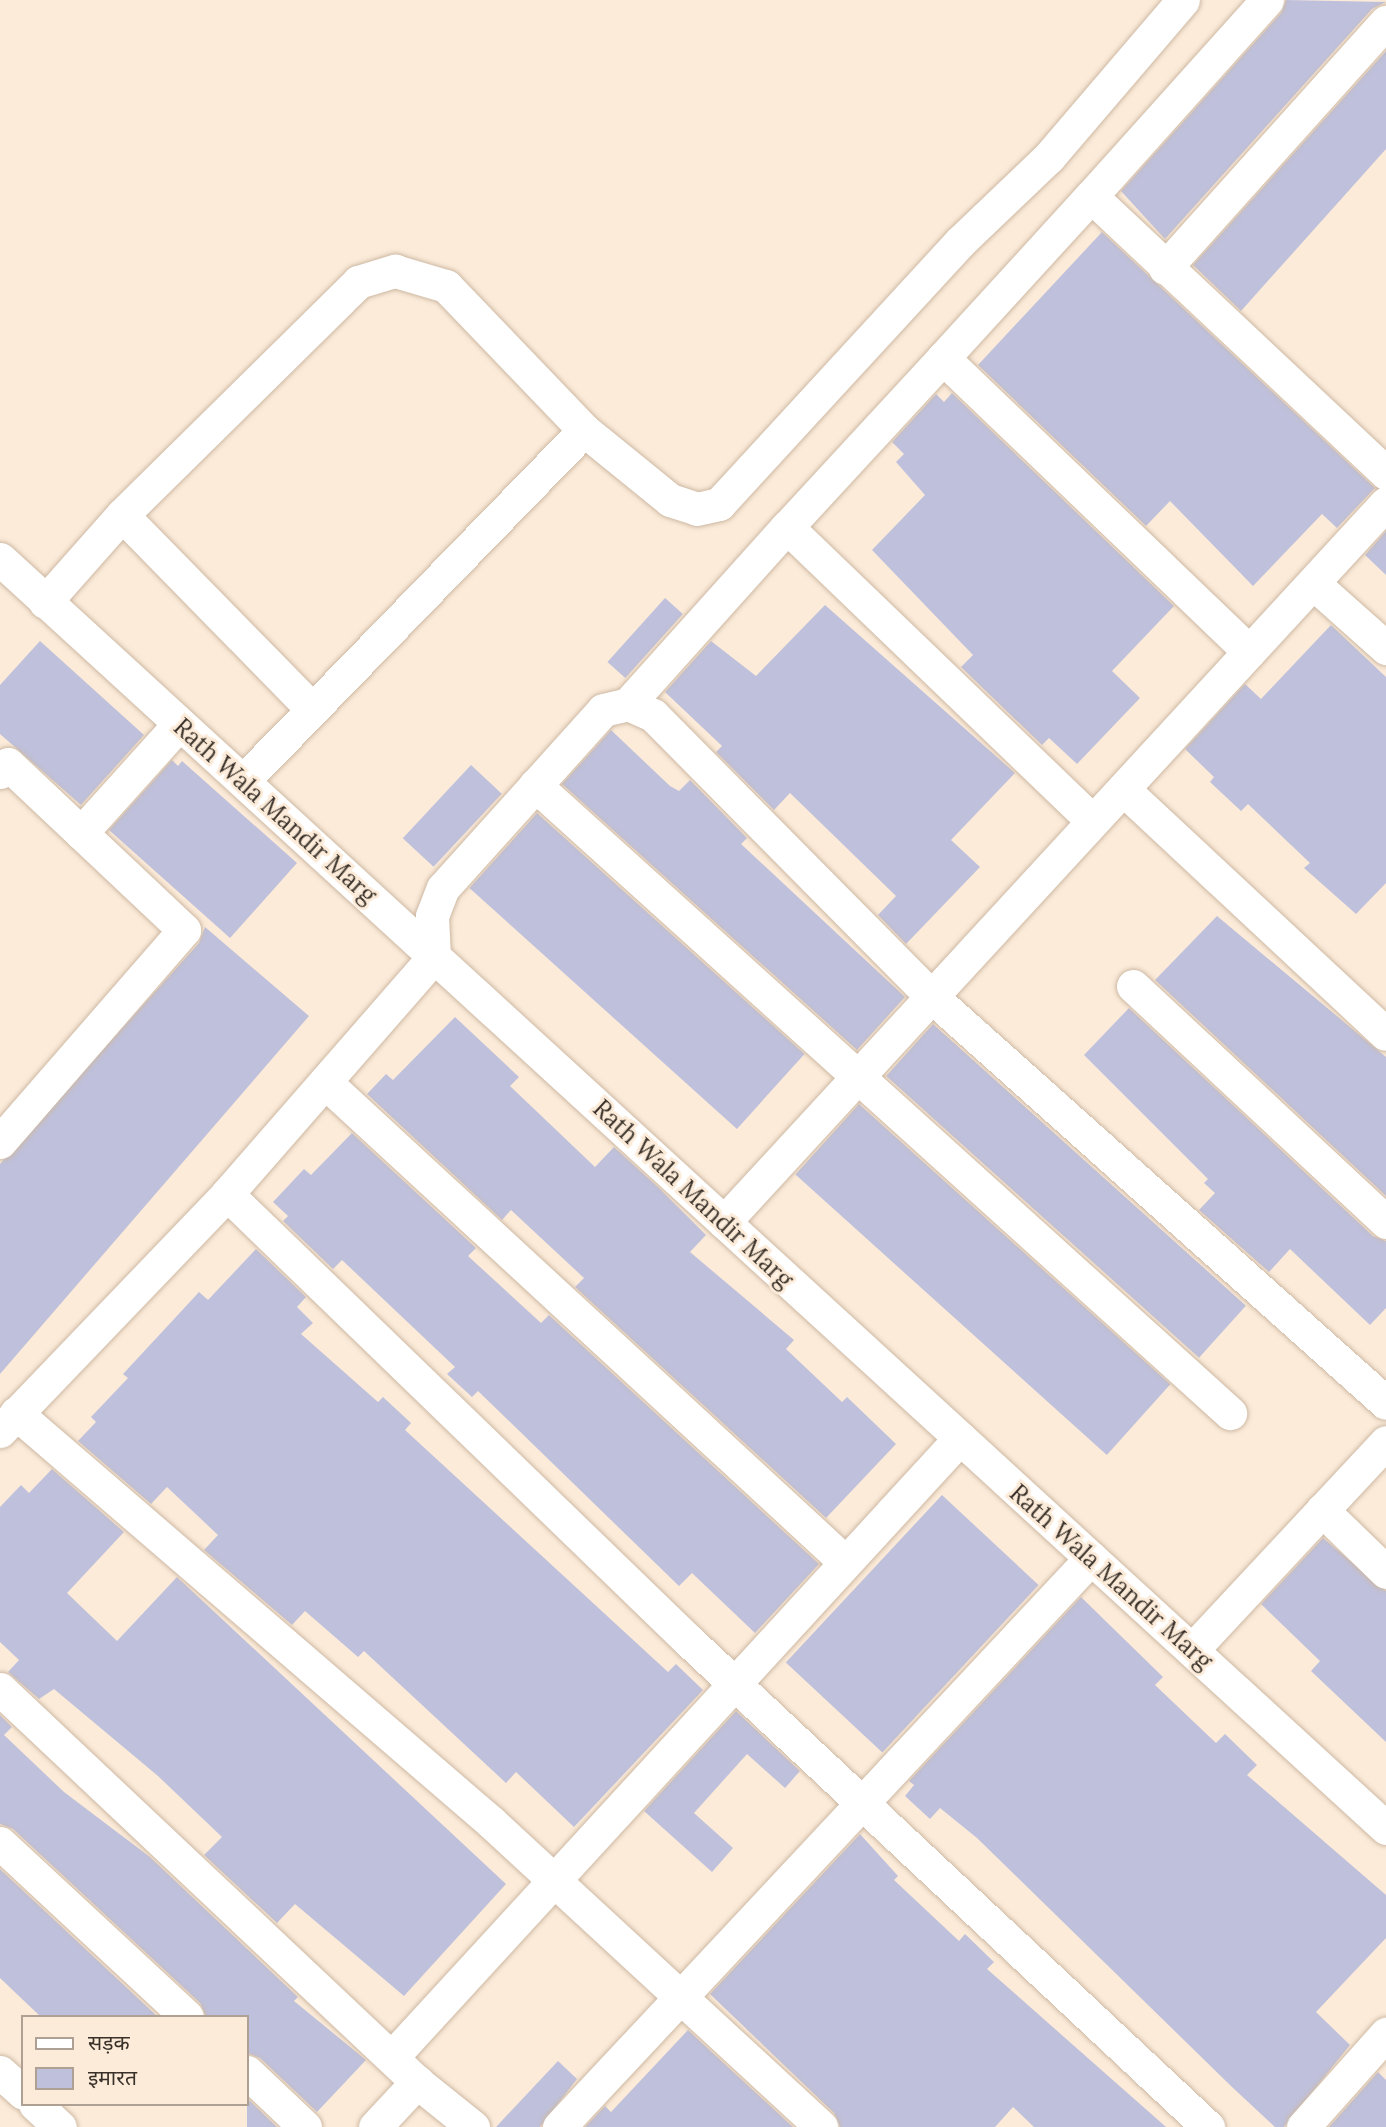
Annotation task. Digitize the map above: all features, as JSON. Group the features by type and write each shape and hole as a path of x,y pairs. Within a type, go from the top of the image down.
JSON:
{"street":[{"path":"821,2127 555,1880 8,1422 227,1194 434,957 432,916 443,888 603,710 628,704 1268,0"},
{"path":"45,602 122,515 358,282 395,271 446,286 475,311 584,430 670,500 696,509 719,505 961,241 1049,157 1176,3"},
{"path":"1165,268 1386,22"},
{"path":"1091,196 1386,473"},
{"path":"943,358 1249,651"},
{"path":"243,781 584,430"},
{"path":"724,1222 1386,503"},
{"path":"122,515 312,709"},
{"path":"787,527 1093,821"},
{"name":"Rath Wala Mandir Marg","path":"0,559 1386,1828"},
{"path":"1313,583 1386,648"},
{"path":"628,704 653,715 932,996 1386,1403"},
{"path":"81,834 179,724"},
{"path":"0,772 8,764 184,930 0,1142"},
{"path":"535,785 856,1078 1230,1413"},
{"path":"1122,789 1386,1034"},
{"path":"1133,986 1386,1222"},
{"path":"325,1082 844,1562"},
{"path":"227,1194 732,1681 1208,2127"},
{"path":"392,2057 555,1880 732,1681 960,1438"},
{"path":"1192,1650 1386,1442"},
{"path":"1322,1510 1386,1572"},
{"path":"559,2127 682,1997 860,1800 1091,1558"},
{"path":"0,1689 417,2082 473,2127"},
{"path":"0,1843 185,2015"},
{"path":"1303,2127 1386,2034"},
{"path":"0,2072 21,2091"},
{"path":"248,2074 305,2127"},
{"path":"374,2127 417,2082"},
{"path":"37,2106 60,2127"}],"building":[{"path":"1286,0 1386,2 1372,9 1165,239 1121,191 1281,13"},
{"path":"1386,51 1386,149 1241,311 1193,265"},
{"path":"1102,232 1375,488 1337,528 1322,514 1253,586 1170,501 1146,526 978,365"},
{"path":"952,393 1174,606 1112,671 1140,698 1077,764 1049,738 1042,745 961,667 973,655 872,550 925,495 896,462 904,454 892,442 936,394 944,402"},
{"path":"1386,531 1386,575 1365,555"},
{"path":"665,598 683,614 625,678 607,662"},
{"path":"825,605 1015,773 951,840 980,867 906,944 878,915 896,896 790,793 774,810 716,752 722,746 665,692 711,641 756,676"},
{"path":"1331,625 1386,677 1386,883 1356,914 1304,868 1310,863 1248,804 1241,811 1210,782 1214,777 1185,749 1245,684 1261,699"},
{"path":"40,641 144,735 81,805 0,734 0,685"},
{"path":"611,730 670,786 679,791 690,780 747,838 741,844 905,997 857,1050 562,784"},
{"path":"172,760 178,766 182,761 297,863 230,938 109,830"},
{"path":"471,765 502,794 434,867 403,838"},
{"path":"537,813 805,1054 737,1129 469,888"},
{"path":"1217,916 1386,1057 1386,1196 1155,980"},
{"path":"205,927 309,1016 0,1374 0,1164 199,943"},
{"path":"1129,1008 1373,1236 1386,1241 1386,1308 1370,1325 1290,1249 1269,1272 1199,1210 1215,1193 1204,1183 1208,1179 1084,1055"},
{"path":"455,1017 519,1077 510,1086 595,1167 614,1147 658,1187 706,1235 690,1252 794,1340 786,1349 842,1402 847,1397 896,1444 826,1518 575,1287 584,1278 511,1210 502,1220 367,1094 386,1074 393,1080"},
{"path":"933,1024 1246,1306 1199,1358 886,1076"},
{"path":"859,1104 1170,1384 1107,1455 795,1175"},
{"path":"352,1133 476,1248 468,1256 541,1323 549,1315 819,1564 755,1633 692,1573 679,1586 478,1391 472,1397 447,1374 455,1367 342,1260 333,1269 283,1221 288,1216 273,1202 304,1169 311,1175"},
{"path":"256,1249 306,1297 297,1307 313,1323 301,1334 378,1402 383,1397 411,1423 405,1430 668,1672 676,1664 703,1690 574,1827 516,1772 506,1783 364,1651 358,1657 305,1611 292,1625 204,1550 218,1535 167,1487 151,1504 78,1441 96,1422 91,1417 128,1378 123,1374 199,1292 208,1300"},
{"path":"52,1469 124,1532 67,1593 117,1641 177,1577 506,1884 404,1996 295,1904 277,1923 204,1855 222,1837 158,1776 54,1689 39,1699 8,1672 19,1660 0,1642 0,1507 21,1485 29,1493"},
{"path":"942,1495 1039,1585 882,1753 786,1662"},
{"path":"1323,1538 1386,1591 1386,1742 1311,1671 1320,1661 1261,1604"},
{"path":"1081,1597 1163,1677 1155,1685 1216,1743 1225,1734 1257,1765 1247,1775 1386,1895 1386,1938 1316,2012 1350,2045 1284,2127 1275,2127 1232,2087 977,1838 940,1808 930,1819 905,1796 914,1785 909,1781"},
{"path":"736,1711 800,1771 785,1788 747,1754 694,1813 733,1848 712,1872 644,1811"},
{"path":"0,1715 12,1727 4,1735 64,1792 150,1857 298,1997 294,2001 366,2060 317,2112 260,2058 248,2053 248,2015 205,2015 200,2003 13,1829 0,1824"},
{"path":"860,1834 898,1876 894,1880 959,1941 965,1934 994,1962 987,1969 1166,2127 1034,2127 1013,2107 995,2127 840,2127 834,2113 710,1994"},
{"path":"0,1869 156,2015 39,2015 0,1978"},
{"path":"688,2030 793,2127 585,2127 605,2106 611,2112"},
{"path":"558,2061 577,2079 540,2127 496,2127"},
{"path":"1378,2072 1386,2080 1386,2127 1329,2127"},
{"path":"248,2099 277,2127 247,2127"}]}
